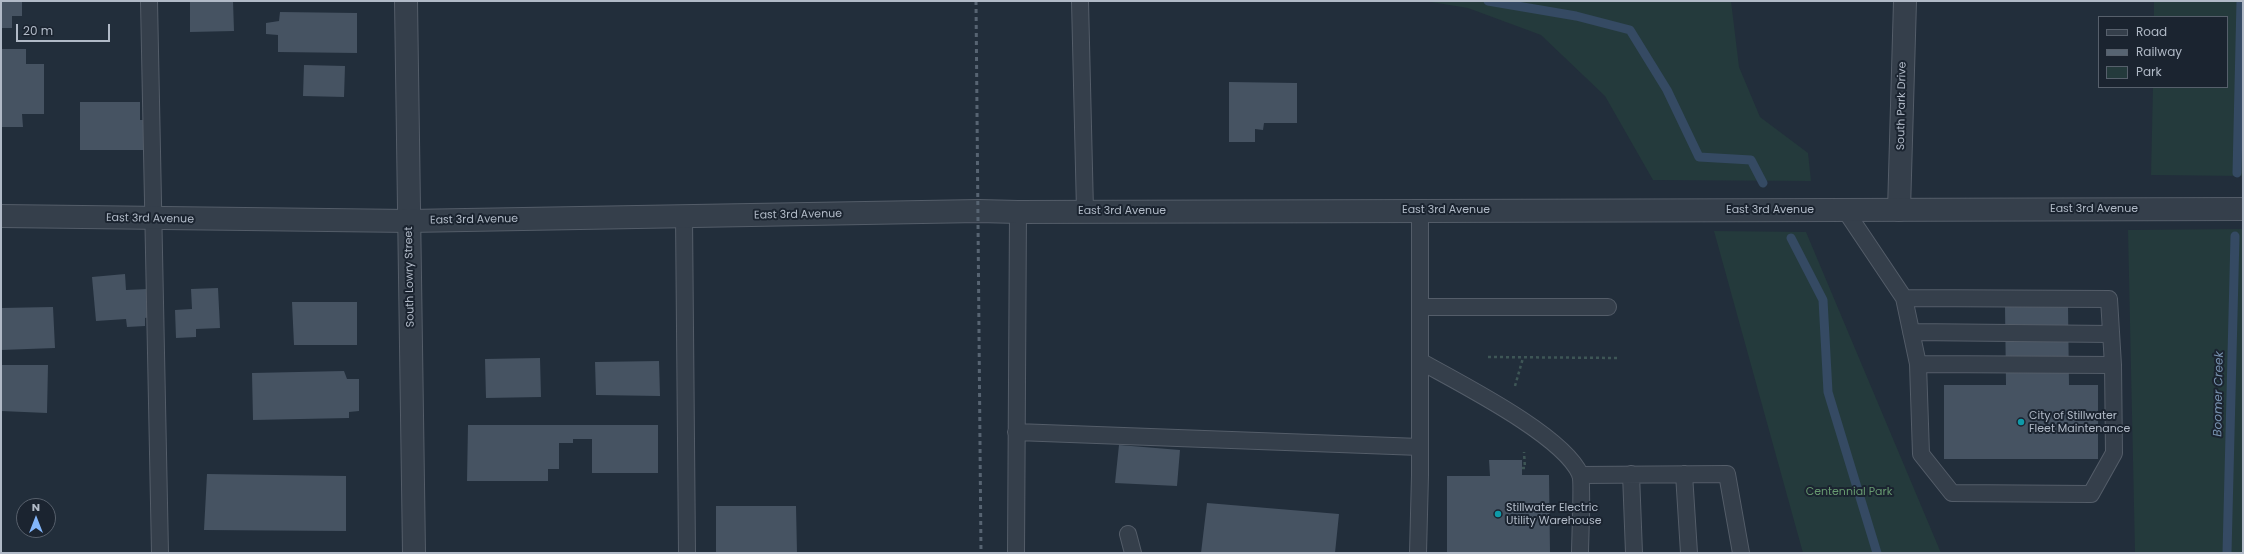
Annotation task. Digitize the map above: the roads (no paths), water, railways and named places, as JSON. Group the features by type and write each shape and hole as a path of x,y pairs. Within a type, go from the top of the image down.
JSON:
{"street":[{"name":"South Lowry Street","path":"406,1 414,553"},
{"name":"South Park Drive","path":"1899,210 1905,1"},
{"name":"East 3rd Avenue","path":"1,216 409,221 979,211 2243,208"}],"lane":[{"path":"149,1 152,219 160,553"},
{"path":"1080,1 1085,211"},
{"path":"1418,553 1420,447 1420,210"},
{"path":"1844,210 1904,298 1918,364 1921,454 1952,493 2091,494 2114,453 2113,365 2109,299 1904,298"},
{"path":"1016,553 1018,212"},
{"path":"684,217 687,553"},
{"path":"1420,307 1608,307"},
{"path":"1911,332 2111,334"},
{"path":"1420,360 1518,418 1558,445 1580,475 1580,553"},
{"path":"1918,364 2113,365"},
{"path":"1016,432 1420,447"},
{"path":"1631,474 1634,553"},
{"path":"1684,474 1689,553"},
{"path":"1580,475 1727,474 1741,553"},
{"path":"1128,534 1133,553"}],"waterway":[{"path":"1488,1 1576,16 1630,30 1667,90 1699,157 1751,160 1763,183"},
{"name":"Boomer Creek","path":"2237,173 2241,1"},
{"name":"Boomer Creek","path":"2227,553 2235,236"},
{"path":"1791,238 1823,300 1828,392 1877,553"}],"railway":[{"path":"976,1 981,553"}],"place":[{"name":"City of Stillwater Fleet Maintenance","path":"2021,422"},
{"name":"Stillwater Electric Utility Warehouse","path":"1498,514"}],"park label":[{"name":"Centennial Park","path":"1849,492"}]}
